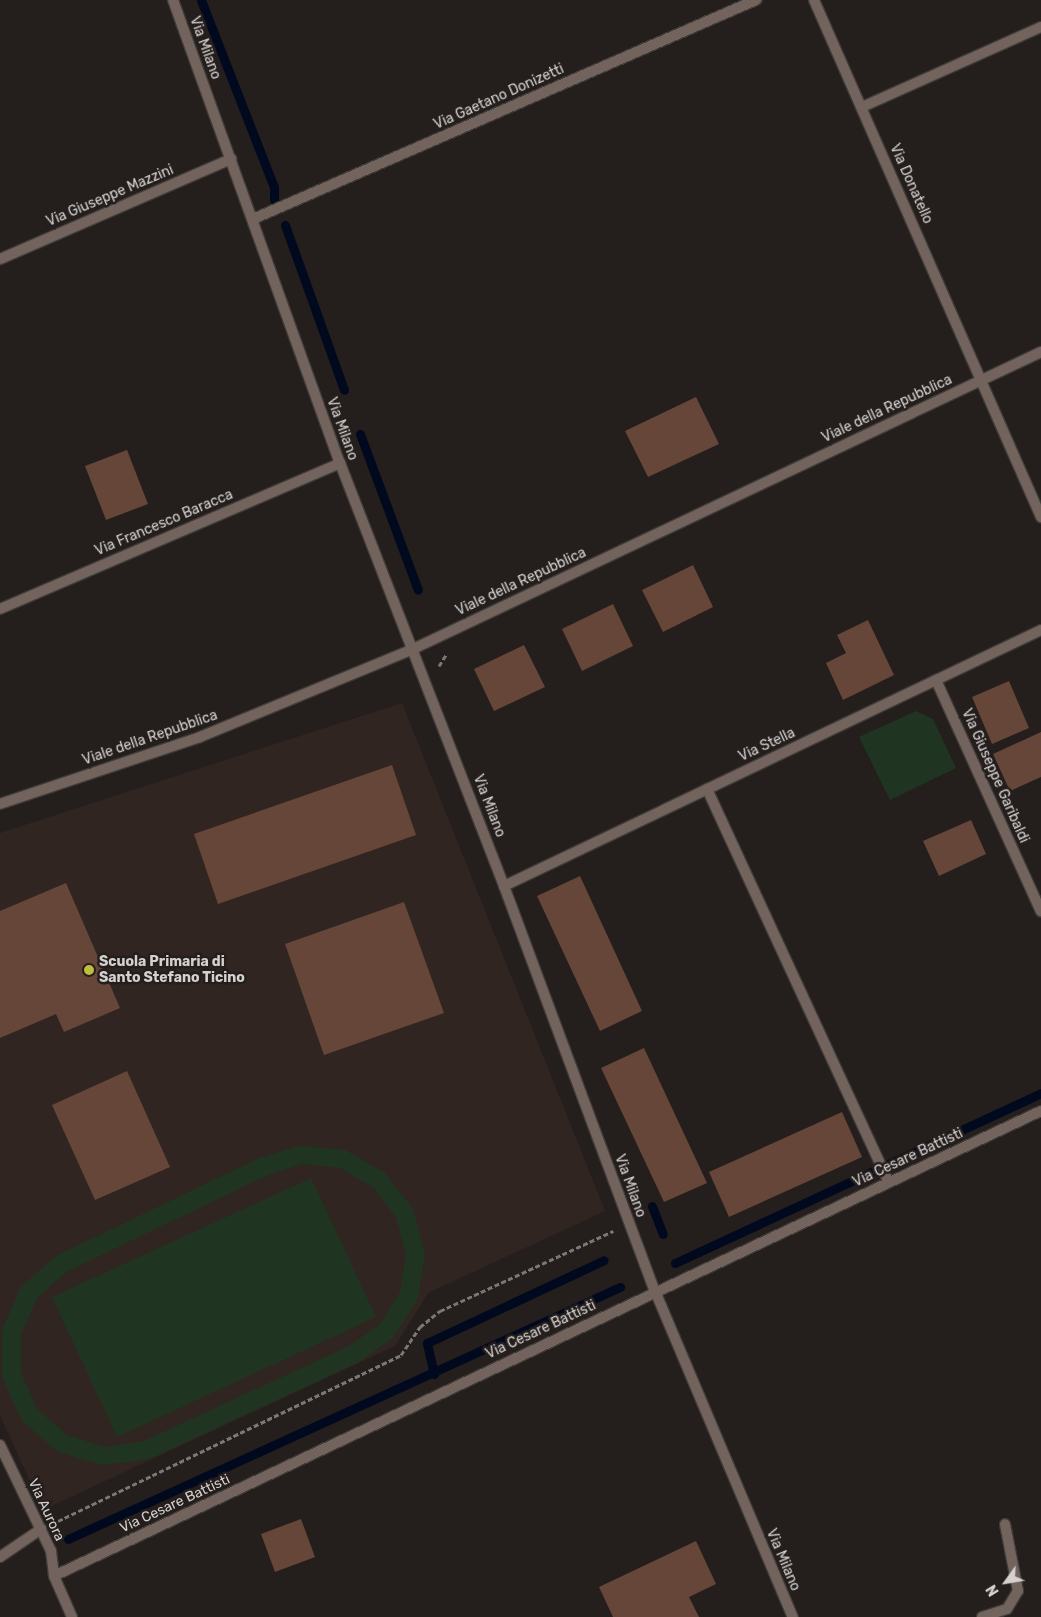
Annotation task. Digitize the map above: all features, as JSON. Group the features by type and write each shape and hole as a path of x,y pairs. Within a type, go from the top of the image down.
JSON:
{"street":[{"name":"Via Milano","path":"173,0 340,463 504,886 655,1291 793,1617"},
{"name":"Via Gaetano Donizetti","path":"253,219 756,0"},
{"name":"Via Donatello","path":"814,0 1041,517"},
{"path":"862,106 1041,27"},
{"name":"Via Giuseppe Mazzini","path":"0,259 231,158"},
{"name":"Viale della Repubblica","path":"0,804 200,737 413,649 1041,352"},
{"name":"Via Francesco Baracca","path":"0,609 340,463"},
{"name":"Via Stella","path":"504,886 1041,630"},
{"name":"Via Giuseppe Garibaldi","path":"936,680 1041,911"},
{"path":"707,789 888,1179"},
{"name":"Via Cesare Battisti","path":"54,1576 888,1179 1041,1111"},
{"name":"Via Aurora","path":"0,1445 51,1551 54,1576 72,1617"},
{"path":"982,1617 1007,1609 1018,1591 1004,1524"},
{"path":"0,1557 41,1529"}],"path":[{"path":"41,1529 401,1355 420,1327 440,1311 629,1223"}],"shaded area":[{"path":"402,703 605,1211 428,1293 395,1346 43,1510 0,1415 0,833"}],"green space":[{"path":"916,711 933,719 956,768 890,800 859,737"},
{"path":"300,1146 345,1150 385,1173 413,1209 425,1253 418,1298 394,1337 359,1362 149,1459 103,1465 58,1452 22,1421 2,1377 2,1330 21,1287 56,1256 259,1158","holes":["302,1164 340,1168 373,1187 396,1217 406,1254 400,1292 380,1324 349,1346 144,1441 105,1447 67,1435 37,1409 21,1373 21,1334 37,1298 66,1272 266,1176"]},
{"path":"311,1178 376,1317 117,1437 52,1297"}],"building":[{"path":"696,397 719,444 648,477 625,431"},
{"path":"127,450 148,504 106,520 85,466"},
{"path":"693,565 713,607 663,632 642,590"},
{"path":"613,604 633,646 582,671 562,629"},
{"path":"868,620 894,675 843,700 826,663 846,653 837,635"},
{"path":"524,645 545,687 494,711 474,669"},
{"path":"1009,681 1029,728 992,744 972,697"},
{"path":"1041,732 1041,777 1010,791 993,754"},
{"path":"392,765 416,835 218,904 194,834"},
{"path":"971,820 986,854 939,876 923,841"},
{"path":"580,876 642,1011 600,1031 537,896"},
{"path":"66,883 120,1008 64,1032 56,1014 0,1038 0,911"},
{"path":"404,902 444,1013 324,1055 285,944"},
{"path":"644,1048 707,1183 664,1202 601,1068"},
{"path":"127,1071 170,1167 95,1200 52,1105"},
{"path":"842,1112 862,1157 729,1217 709,1172"},
{"path":"301,1519 315,1557 275,1572 261,1534"},
{"path":"696,1541 716,1584 689,1597 699,1617 613,1617 599,1587"}],"waterway":[{"path":"201,0 274,187 274,200"},
{"path":"285,225 344,390"},
{"path":"360,434 418,590"},
{"path":"675,1263 1041,1093"},
{"path":"652,1206 663,1234"},
{"path":"434,1374 427,1343 604,1260"},
{"path":"68,1539 620,1287"}],"place":[{"name":"Scuola Primaria di Santo Stefano Ticino","path":"89,970"}]}
